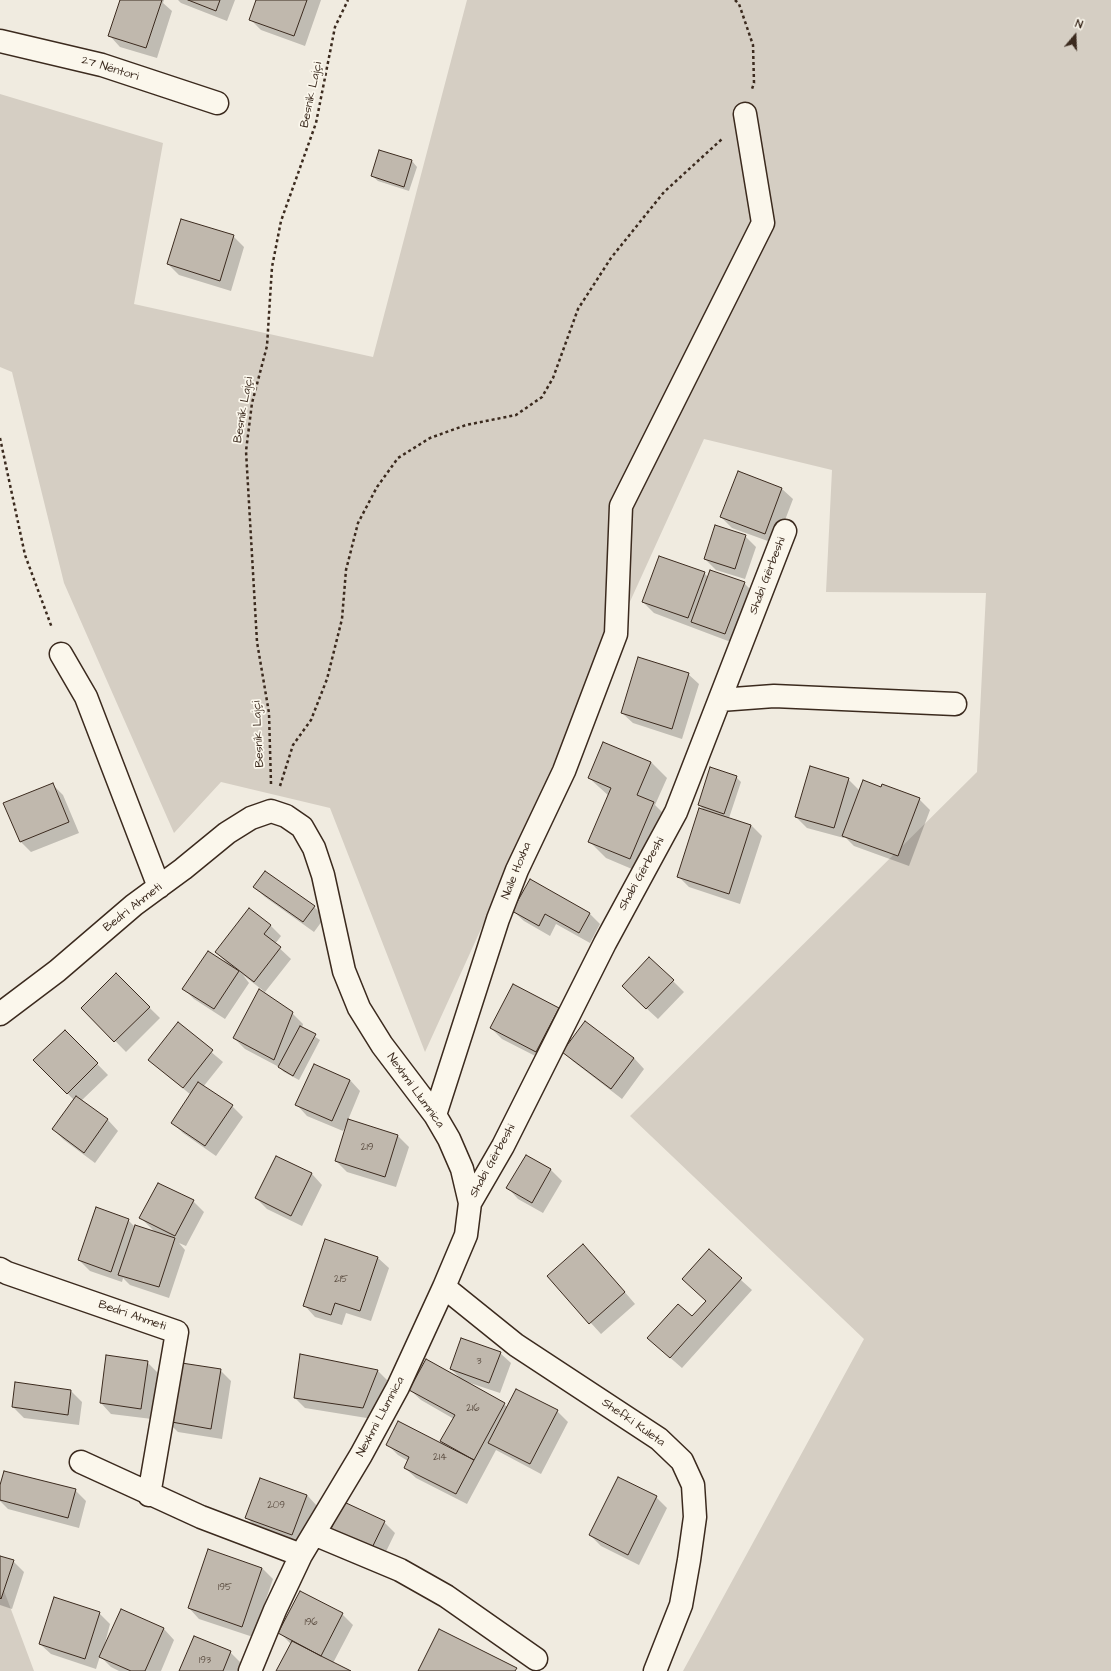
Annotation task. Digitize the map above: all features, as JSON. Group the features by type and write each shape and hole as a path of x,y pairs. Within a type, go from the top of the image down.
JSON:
{"street":[{"name":"27 Nëntori","path":"0,41 102,65 217,103"},
{"name":"Naile Hoxha","path":"435,1115 501,912 523,856 564,771 616,634 621,506 763,223 746,114"},
{"name":"Shabi Gërbeshi","path":"470,1203 503,1146 601,950 676,812 785,532"},
{"path":"61,654 86,697 159,887"},
{"path":"720,700 782,697 955,704"},
{"name":"Bedri Ahmeti","path":"0,1014 57,971 134,905 227,833 251,818 272,811"},
{"name":"Nexhmi Llumnica","path":"250,1671 275,1610 301,1555 361,1455 398,1387 466,1235 470,1203 462,1169 449,1139 435,1115 382,1045 359,1008 344,971 323,875 314,848 302,828 286,816 272,811"},
{"name":"Bedri Ahmeti","path":"0,1269 177,1332 149,1495"},
{"name":"Shefki Kuleta","path":"444,1287 516,1345 659,1438 682,1461 693,1485 695,1517 681,1605 655,1671"},
{"path":"81,1462 149,1495 201,1517 301,1555"},
{"path":"314,1534 400,1570 446,1596 536,1659"}],"path":[{"name":"Besnik Lajçi","path":"272,811 269,713 256,642 246,451 252,403 267,346 272,267 281,221 316,123 335,27 348,0"},
{"path":"272,811 293,745 311,720 327,679 342,620 346,570 349,556 358,523 377,487 398,458 430,438 466,425 516,415 542,397 553,378 578,309 611,258 664,192 718,144 746,114 754,83 753,45 739,4 735,0"},
{"path":"0,438 25,555 61,654"}],"shaded area":[{"path":"467,0 1111,0 1111,1671 683,1671 864,1339 630,1116 977,772 986,593 826,592 832,470 704,439 425,1052 330,808 221,782 174,833 64,583 12,372 0,367 0,94 163,143 134,304 373,357"},
{"path":"0,1580 34,1671 0,1671"}],"building":[{"path":"120,0 162,0 146,48 108,36"},
{"path":"188,0 220,0 216,11"},
{"path":"256,0 307,0 294,36 249,20"},
{"path":"379,150 412,160 404,187 371,176"},
{"path":"181,219 234,235 220,281 167,264"},
{"path":"738,471 782,488 765,534 720,517"},
{"path":"715,525 746,535 735,569 704,559"},
{"path":"659,556 705,572 688,618 642,602"},
{"path":"710,570 745,582 725,634 691,622"},
{"path":"638,657 689,673 672,729 621,713"},
{"path":"603,742 651,762 637,795 654,802 630,859 588,842 611,788 588,778"},
{"path":"810,766 849,778 834,828 795,817"},
{"path":"710,767 737,776 724,814 698,805"},
{"path":"863,780 881,787 882,784 920,798 898,856 842,836"},
{"path":"53,783 69,822 20,842 3,803"},
{"path":"699,808 751,825 729,894 677,877"},
{"path":"265,871 315,906 303,922 253,887"},
{"path":"530,879 590,913 579,933 545,914 539,926 512,911"},
{"path":"249,908 271,925 264,934 281,947 254,982 215,952"},
{"path":"208,951 239,971 214,1009 182,989"},
{"path":"649,957 674,980 646,1009 622,986"},
{"path":"116,973 150,1007 114,1042 81,1008"},
{"path":"513,984 559,1008 536,1052 490,1028"},
{"path":"259,989 293,1012 274,1060 233,1038"},
{"path":"585,1021 634,1058 611,1089 562,1052"},
{"path":"178,1022 213,1050 183,1088 148,1060"},
{"path":"300,1026 316,1034 293,1076 278,1067"},
{"path":"65,1030 98,1063 67,1094 33,1060"},
{"path":"314,1064 350,1080 332,1121 295,1105"},
{"path":"198,1082 233,1105 205,1146 171,1123"},
{"path":"76,1096 108,1119 84,1153 52,1129"},
{"path":"348,1119 398,1135 385,1177 335,1161"},
{"path":"526,1155 551,1169 532,1203 506,1188"},
{"path":"276,1156 312,1173 291,1216 255,1198"},
{"path":"158,1183 194,1200 175,1236 139,1218"},
{"path":"96,1207 129,1219 111,1272 78,1260"},
{"path":"135,1225 175,1238 159,1287 118,1275"},
{"path":"325,1239 378,1257 360,1311 335,1303 331,1315 303,1306"},
{"path":"583,1244 625,1292 589,1324 547,1276"},
{"path":"709,1249 742,1278 670,1358 647,1338 678,1304 692,1316 706,1301 682,1279"},
{"path":"461,1338 501,1352 489,1383 450,1369"},
{"path":"300,1354 378,1370 363,1408 294,1398"},
{"path":"106,1355 148,1361 141,1409 100,1403"},
{"path":"426,1359 505,1403 474,1460 440,1441 455,1415 409,1390"},
{"path":"175,1362 221,1369 211,1429 166,1421"},
{"path":"15,1382 71,1390 68,1415 12,1407"},
{"path":"516,1389 558,1410 530,1464 488,1443"},
{"path":"398,1421 474,1460 456,1494 404,1468 409,1457 386,1445"},
{"path":"4,1471 76,1489 68,1518 0,1500 0,1485"},
{"path":"618,1477 657,1496 628,1555 589,1535"},
{"path":"260,1478 307,1495 292,1535 245,1518"},
{"path":"344,1502 385,1521 369,1554 328,1535"},
{"path":"208,1549 262,1568 242,1627 188,1608"},
{"path":"0,1556 14,1560 1,1599 0,1598"},
{"path":"300,1591 343,1613 321,1656 278,1633"},
{"path":"54,1597 100,1612 85,1659 39,1644"},
{"path":"121,1609 164,1628 145,1671 131,1671 99,1657"},
{"path":"439,1629 517,1668 515,1671 418,1671"},
{"path":"194,1636 231,1651 223,1671 179,1671"},
{"path":"292,1641 321,1656 351,1671 276,1671"}]}
